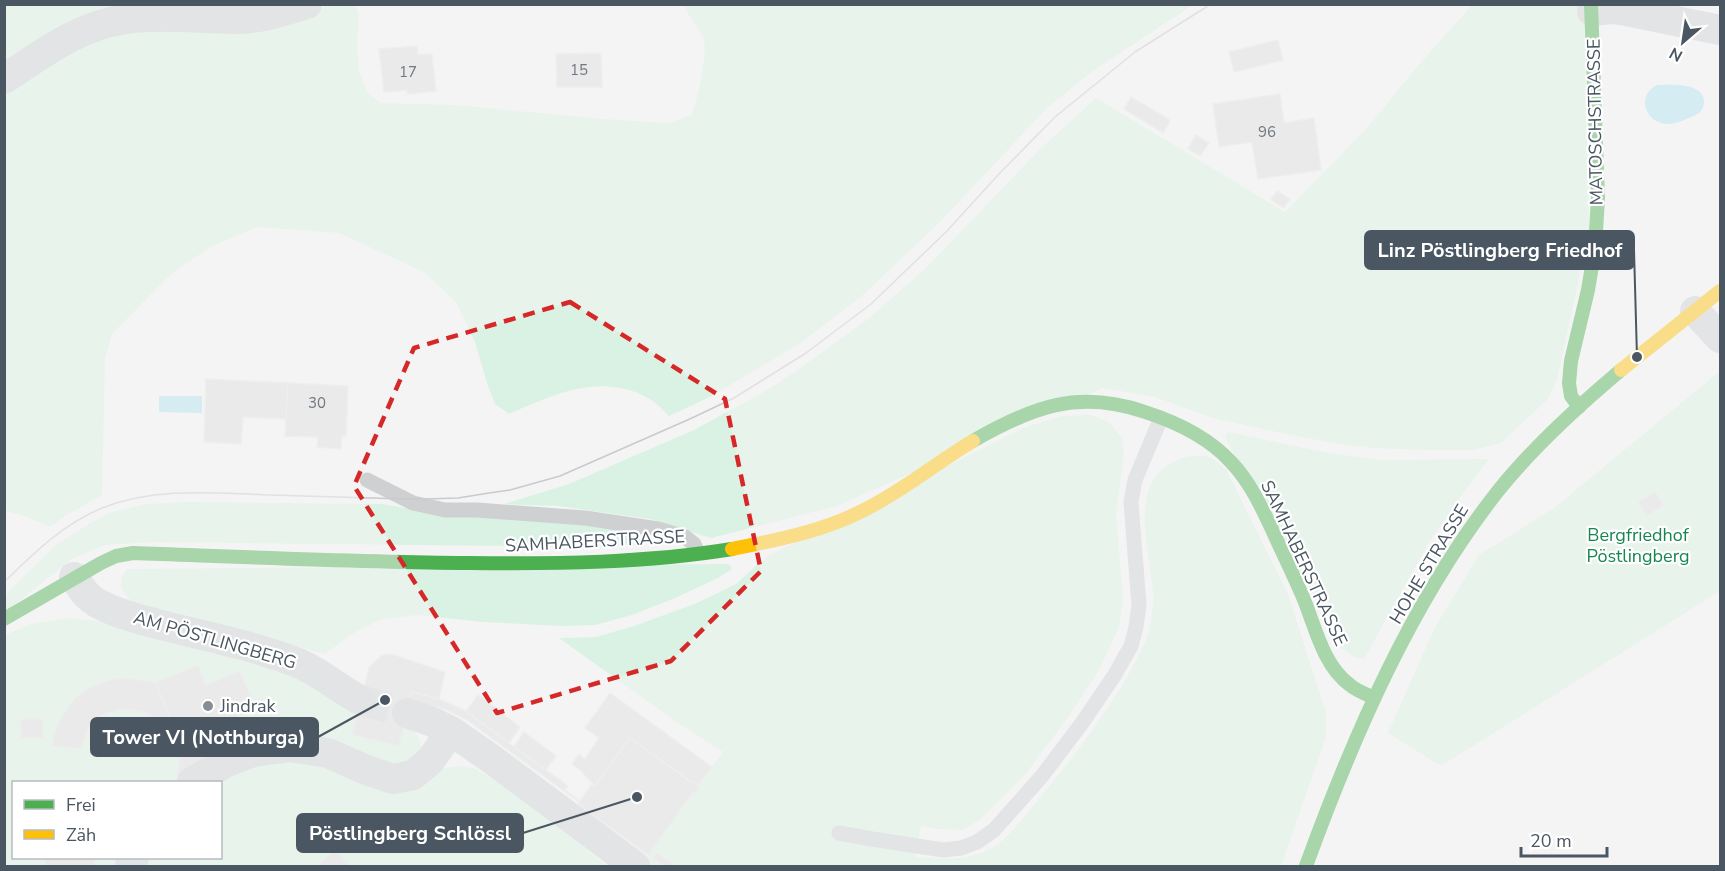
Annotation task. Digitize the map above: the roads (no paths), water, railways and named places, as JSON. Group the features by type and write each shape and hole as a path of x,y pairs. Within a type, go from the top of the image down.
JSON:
{"street":[{"path":"4,79 59,43 100,25 141,17 238,19 272,14 307,4"},
{"name":"MATOSCHSTRASSE","path":"1579,407 1572,396 1569,383 1571,361 1588,290 1598,198 1592,8 1626,11 1720,30"},
{"name":"HOHE STRASSE","path":"1306,867 1344,765 1374,698 1429,594 1471,526 1516,469 1579,407 1720,291"},
{"path":"1695,311 1720,338"},
{"name":"SAMHABERSTRASSE","path":"4,619 74,577 116,556 133,553 477,564 639,560 743,547 831,524 864,511 976,438 1047,406 1082,401 1110,402 1161,418 1202,438 1224,455 1245,479 1267,519 1329,661 1347,684 1374,698"},
{"name":"AM PÖSTLINGBERG","path":"74,577 83,593 98,604 131,617 296,661 360,700"},
{"path":"407,713 451,731 635,867"},
{"path":"195,781 227,762 253,752 290,747 328,753 393,779 412,775 430,761 451,731"}],"lane":[{"path":"839,833 943,850 961,848 977,842 994,830 1042,776 1082,723 1131,646 1139,605 1131,502 1135,480 1161,418"},
{"path":"367,480 413,503 445,510 477,510 585,518 658,529 685,537 694,544 698,553"}],"water":[{"path":"1657,85 1686,86 1699,91 1703,96 1702,109 1695,116 1678,122 1666,124 1658,122 1648,113 1645,101 1651,89"},
{"path":"159,396 202,396 202,413 159,412"}],"tunnel":[{"path":"360,700 407,713"}],"tram line":[{"path":"4,582 38,550 74,522 122,501 185,493 425,499 458,498 510,490 560,476 734,398 806,353 871,304 946,232 1055,117 1135,52 1211,4"}],"place":[{"name":"Linz Pöstlingberg Friedhof","path":"1637,357"},
{"name":"Tower VI (Nothburga)","path":"385,700"},
{"name":"Jindrak","path":"208,706"},
{"name":"Pöstlingberg Schlössl","path":"637,797"}],"park label":[{"name":"Bergfriedhof Pöstlingberg","path":"1638,545"}]}
